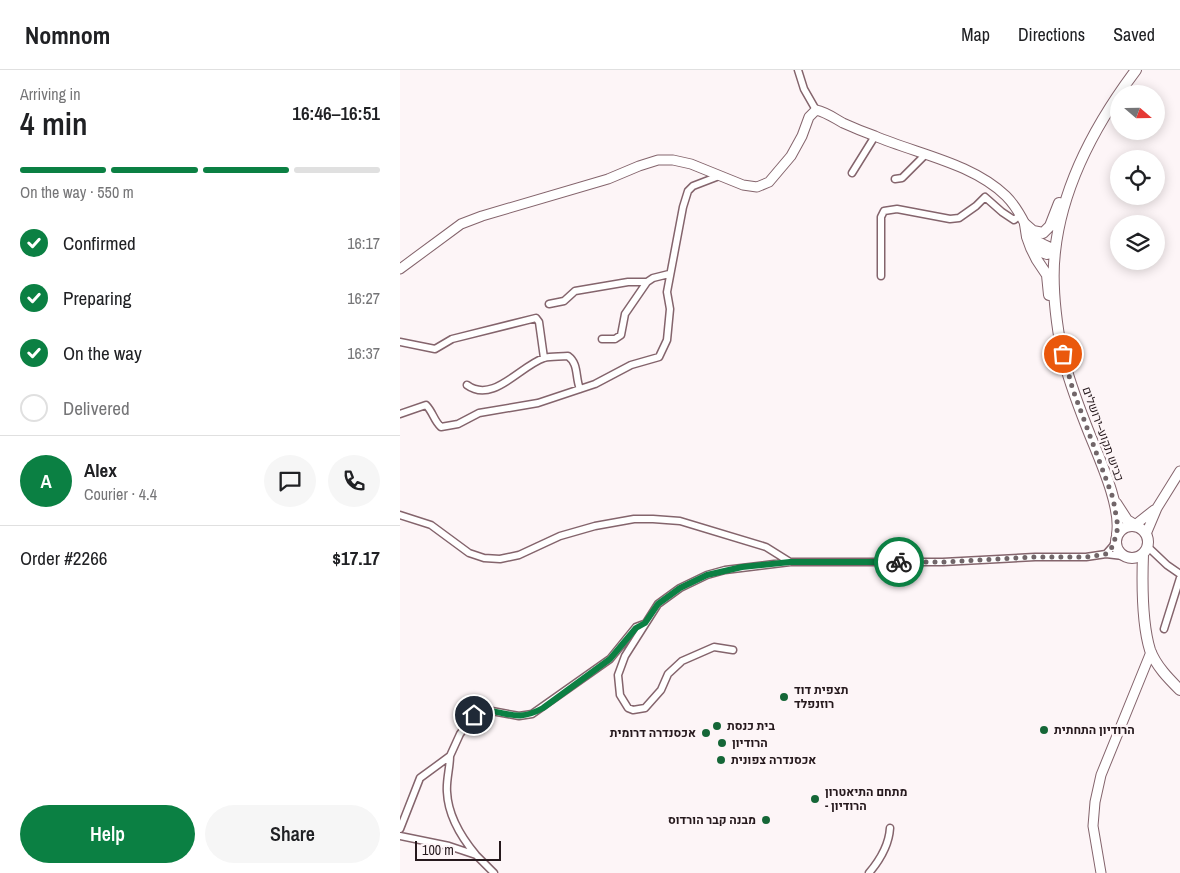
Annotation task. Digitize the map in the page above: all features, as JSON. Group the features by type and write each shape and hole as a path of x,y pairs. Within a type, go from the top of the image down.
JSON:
{"main road":[{"name":"כביש תקוע–ירושלים","path":"1116,536 1118,527 1113,498 1073,390 1063,354 1054,285 1055,252 1061,218 1070,187 1098,128 1118,93 1136,70"},
{"path":"400,269 461,224 482,216 608,179 658,160 673,160 691,164 743,185 757,187 769,182 791,156 802,136 809,117 816,110 823,111 841,122 874,136 952,163 993,186 1005,195 1033,231 1043,232 1050,226 1079,152 1088,136 1098,128"},
{"path":"1023,220 1027,237 1046,275 1054,330 1060,340"},
{"path":"1023,220 1034,240 1051,247 1055,252 1047,254 1032,248"},
{"path":"1146,534 1156,508 1180,471"},
{"name":"כביש תקוע–ירושלים","path":"1113,498 1127,520 1134,525"},
{"path":"1142,572 1128,557 1117,549 1116,536 1125,527 1134,525 1156,508"},
{"path":"1134,525 1143,530 1148,538 1142,572 1151,652 1164,674 1180,690"},
{"path":"1128,557 1145,550"},
{"path":"1101,873 1093,826 1095,802 1101,775 1151,652"}],"street":[{"path":"798,70 804,89 816,110"},
{"path":"852,173 874,136"},
{"path":"895,179 902,178 925,155"},
{"path":"400,414 426,405 441,427 458,424 479,413 538,403 595,384 631,364 659,357 666,340 670,309 667,292 683,207 688,191 693,186 718,176"},
{"path":"881,276 881,217 884,210 897,209 959,218 985,197 1014,220 1023,220"},
{"path":"602,338 615,338 621,334 625,314 647,282 653,278 670,274"},
{"path":"550,304 564,301 575,291 628,282 647,282"},
{"path":"400,342 435,349 452,339 536,318 539,322 544,358"},
{"path":"467,385 472,389 488,390 502,384 544,358 568,356 574,360 577,369 576,379 580,389"},
{"path":"400,515 431,525 469,553 484,558 500,559 519,554 560,536 595,526 634,519 653,519 680,521 766,547 790,562"},
{"path":"1106,554 1113,546 1116,536"},
{"path":"1145,550 1180,576 1164,629"},
{"path":"733,650 714,647 682,661 668,674 661,690 645,708 633,710 628,708 620,695 618,675 625,656 658,604 680,588 707,575 742,567 790,562 943,562 1035,557 1086,557 1106,554 1128,557"},
{"path":"494,873 464,840 449,807 446,791 450,756 460,734 474,715 481,710 519,716 532,714 610,659 636,628 645,623"},
{"path":"400,829 402,815 420,778 450,756"},
{"path":"869,873 886,847 890,837 890,828"},
{"path":"400,836 449,846 476,855"}],"way so far":[{"path":"899,562 943,562 1062,556 1086,557 1106,554 1113,546 1118,527 1113,498 1073,390 1063,354"}],"place":[{"name":"תצפית דוד רוזנפלד","path":"784,697"},
{"name":"בית כנסת","path":"717,726"},
{"name":"הרודיון התחתית","path":"1044,730"},
{"name":"אכסנדרה דרומית","path":"706,733"},
{"name":"הרודיון","path":"722,743"},
{"name":"אכסנדרה צפונית","path":"721,760"},
{"name":"מתחם התיאטרון - הרודיון","path":"815,799"},
{"name":"מבנה קבר הורדוס","path":"766,820"}],"route":[{"path":"474,715 481,710 485,710 519,716 532,714 543,708 610,659 636,628 645,623 658,604 680,588 707,575 742,567 790,562 899,562"}]}
